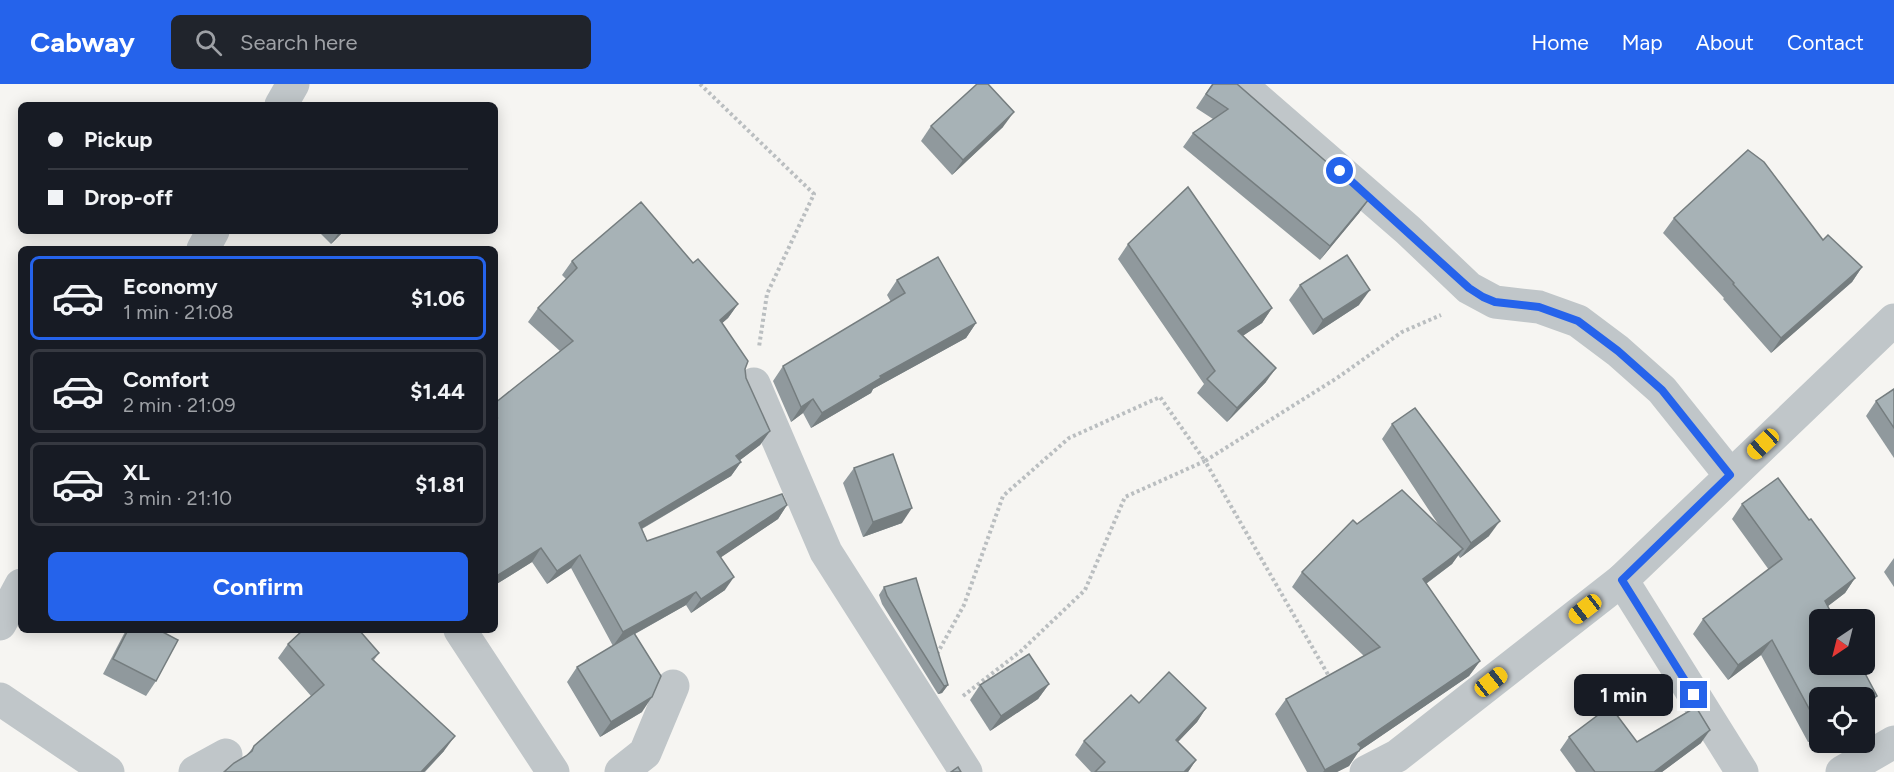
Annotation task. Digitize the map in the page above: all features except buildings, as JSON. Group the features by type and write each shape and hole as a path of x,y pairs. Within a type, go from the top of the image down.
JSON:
{"street":[{"path":"283,102 292,84"},
{"path":"1240,84 1408,230 1469,288 1495,302 1539,307 1578,321 1618,351 1662,390 1730,475"},
{"path":"1366,772 1397,756 1622,580 1894,320"},
{"path":"754,384 826,552 966,772"},
{"path":"1622,580 1742,772"},
{"path":"0,624 18,591"},
{"path":"462,633 553,772"},
{"path":"621,772 645,753 673,686"},
{"path":"0,699 108,772"},
{"path":"1842,772 1894,742"},
{"path":"195,772 226,755"}],"path":[{"path":"700,84 814,194 767,294 754,384"},
{"path":"925,706 1021,651 1085,590 1125,497 1204,461 1337,378 1402,332 1483,297"},
{"path":"925,706 1003,496 1069,438 1160,398 1204,461 1332,681"}],"route":[{"path":"1340,171 1408,230 1469,288 1495,302 1539,307 1578,321 1618,351 1662,390 1730,475 1622,580 1694,695"}]}
